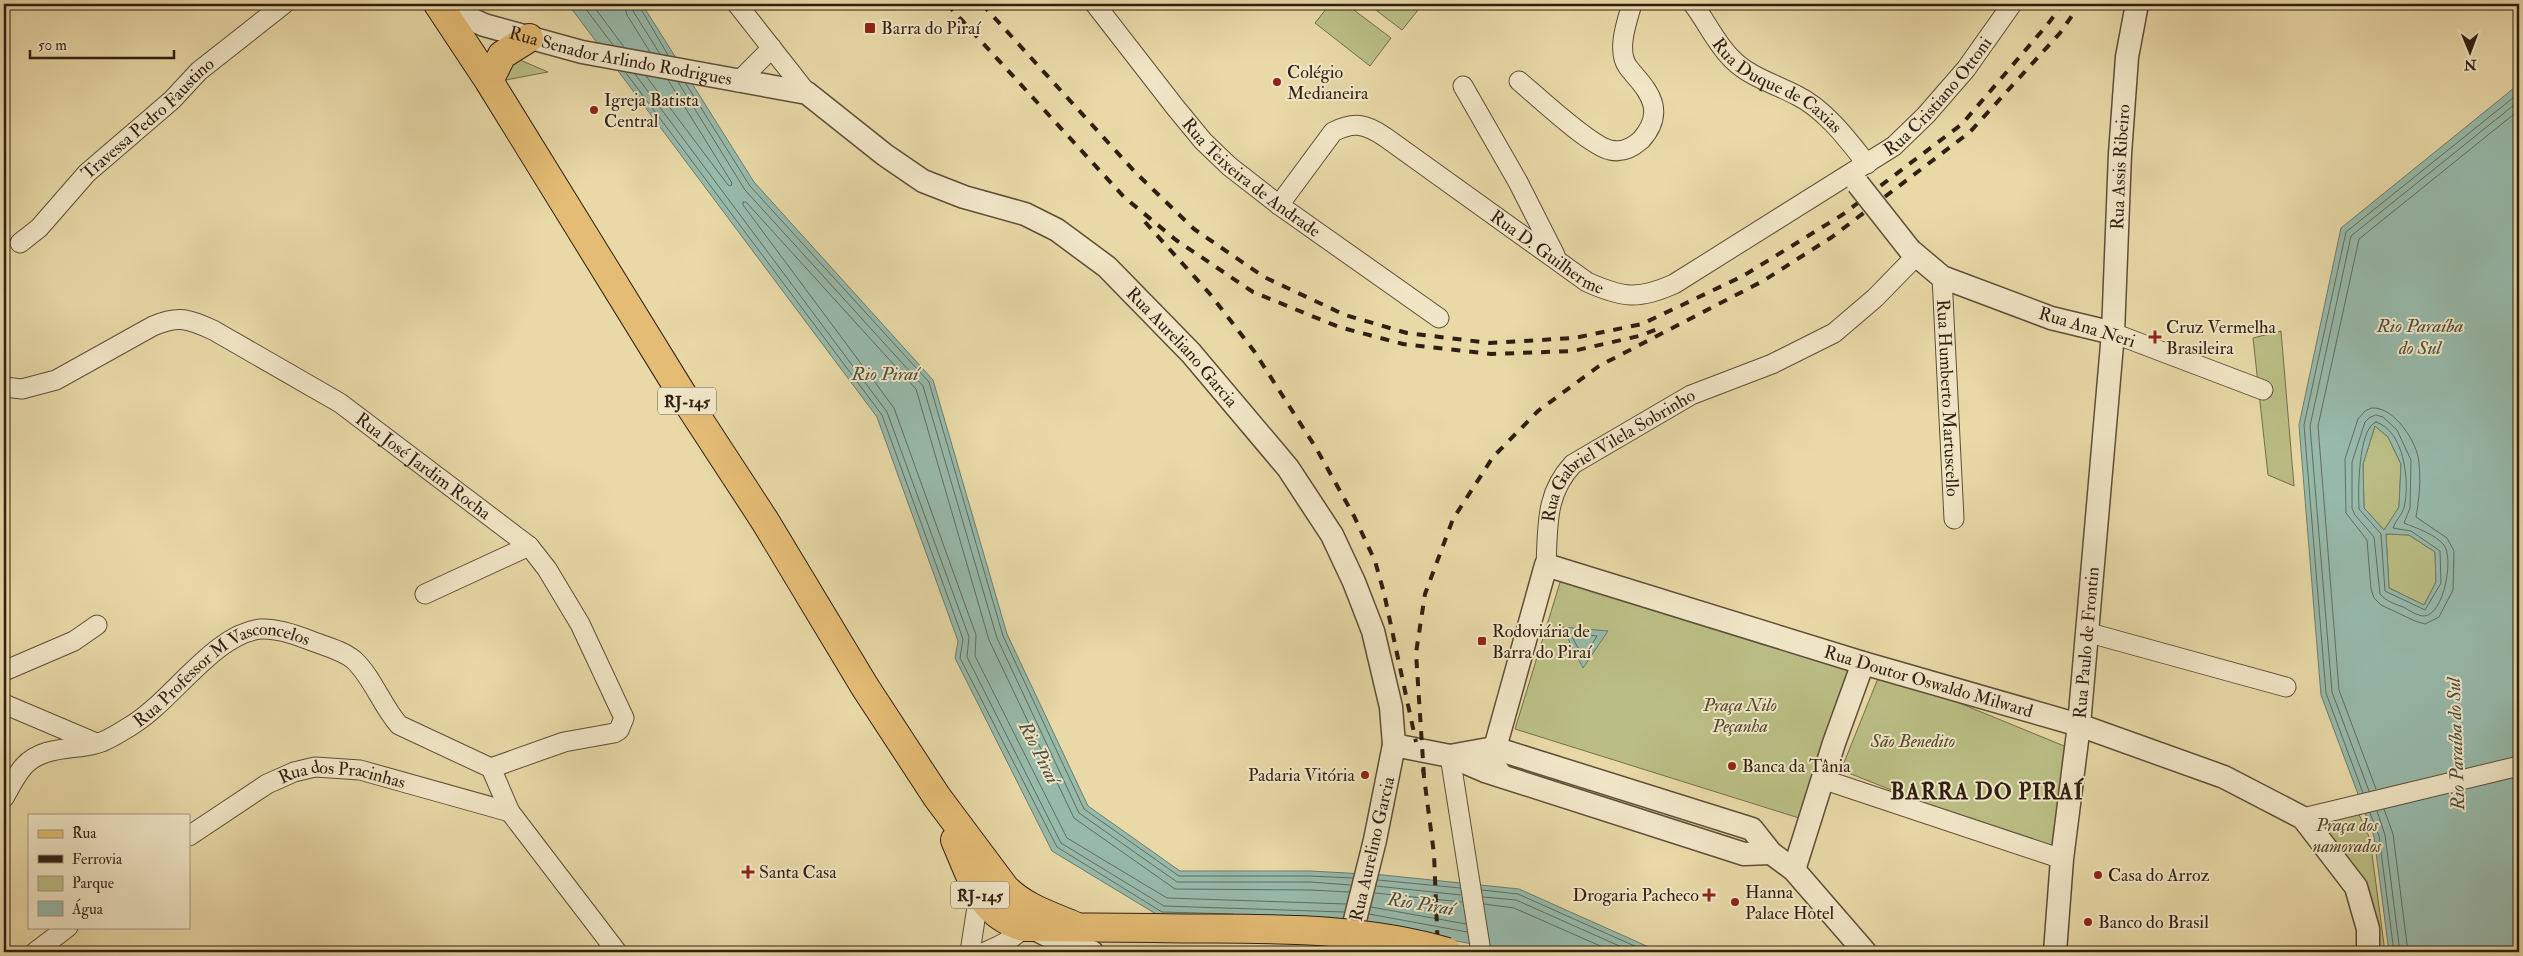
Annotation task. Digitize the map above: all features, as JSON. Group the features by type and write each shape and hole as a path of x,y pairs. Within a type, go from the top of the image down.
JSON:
{"main road":[{"name":"RJ-145","path":"439,4 489,81 679,389 765,520 865,687 937,797 988,887 994,912 1006,922 1028,920 1082,926 1343,932 1404,941 1447,952"},
{"path":"489,81 502,54 529,38"}],"street":[{"name":"Travessa Pedro Faustino","path":"20,243 39,228 87,173 172,100 199,71 284,4"},
{"name":"Rua Senador Arlindo Rodrigues","path":"439,4 484,25 582,52 807,93"},
{"path":"737,4 807,93"},
{"name":"Rua Teixeira de Andrade","path":"1095,4 1203,141 1229,166 1278,205 1439,318"},
{"path":"1519,81 1600,146 1620,151 1630,149 1648,132 1654,113 1644,86 1626,65 1623,56 1623,46 1632,4"},
{"name":"Rua Duque de Caxias","path":"1694,4 1719,44 1733,61 1770,83 1798,95 1838,127 1858,174 1913,253"},
{"name":"Rua Cristiano Ottoni","path":"1858,174 1894,146 1926,115 1966,69 2012,4"},
{"name":"Rua Assis Ribeiro","path":"2113,333 2118,193 2127,57 2137,4"},
{"path":"735,81 772,48"},
{"path":"1463,86 1518,182 1557,259"},
{"name":"Rua Aureliano Garcia","path":"807,93 885,156 923,181 964,197 1025,214 1057,230 1107,267 1191,353 1288,468 1332,534 1354,582 1373,631 1391,707 1394,746"},
{"name":"Rua D. Guilherme","path":"1278,205 1333,132 1346,126 1363,124 1385,137 1587,282 1612,293 1633,296 1651,294 1674,284 1858,174"},
{"name":"Rua Ana Neri","path":"1913,253 1942,277 2051,318 2113,333 2263,390"},
{"name":"Rua Gabriel Vilela Sobrinho","path":"1502,776 1494,766 1494,748 1546,565 1548,516 1560,478 1573,464 1691,395 1772,364 1834,333 1875,298 1913,253"},
{"name":"Rua Humberto Martuscello","path":"1942,277 1954,519"},
{"name":"Rua José Jardim Rocha","path":"4,387 22,389 56,380 153,326 167,320 192,320 340,403 529,546 547,569 580,624 624,718 619,730 614,733 564,742 491,768"},
{"name":"Rua Paulo de Frontin","path":"2056,951 2062,859 2078,725 2113,333"},
{"path":"424,594 529,546"},
{"name":"Rua Doutor Oswaldo Milward","path":"1546,565 1864,663 2078,725 2224,777 2310,816"},
{"path":"4,671 74,640 97,625"},
{"name":"Rua Professor M Vasconcelos","path":"4,798 25,765 34,758 49,751 97,744 131,726 162,702 225,642 244,632 262,629 292,633 338,651 353,660 365,673 390,715 399,725 491,768"},
{"path":"2086,632 2286,687"},
{"path":"1794,870 1822,779 1864,663"},
{"path":"4,704 97,744"},
{"path":"1394,746 1450,756 1502,776 1744,854 1771,853"},
{"name":"Rua Aurelino Garcia","path":"1348,947 1375,840 1394,746"},
{"path":"1450,756 1494,748 1752,829 1771,853 1794,870 1865,952"},
{"path":"1450,756 1481,952"},
{"path":"2368,952 2368,929 2356,887 2310,816 2519,766"},
{"name":"Rua dos Pracinhas","path":"190,835 267,784 294,772 314,767 360,770 510,812"},
{"path":"491,768 510,812 617,952"},
{"path":"1822,779 2062,859"},
{"path":"970,952 988,887"},
{"path":"985,952 1001,946 1028,920 1062,943 1092,952"},
{"path":"35,952 67,928"}],"green space":[{"path":"1330,4 1346,4 1391,38 1370,66 1315,23"},
{"path":"1368,4 1423,4 1402,30"},
{"path":"513,57 548,72 495,82"},
{"path":"2281,331 2294,486 2268,475 2253,338"},
{"path":"2375,426 2388,437 2401,464 2399,507 2384,530 2364,508 2363,464"},
{"path":"2386,534 2409,535 2435,552 2436,582 2424,605 2389,588"},
{"name":"Praça Nilo Peçanha","path":"1562,576 1858,668 1799,818 1515,729"},
{"name":"São Benedito","path":"1881,671 2074,750 2060,857 1841,770"},
{"name":"Praça dos namorados","path":"2358,812 2370,839 2385,952 2376,952 2318,824"}],"water":[{"name":"Rio Piraí","path":"568,4 642,4 754,182 933,380 1007,634 1088,806 1180,871 1310,871 1383,875 1519,889 1660,952 1504,952 1496,948 1364,925 1161,917 1052,851 955,658 958,641 877,417"},
{"name":"Rio Paraíba do Sul","path":"2519,84 2519,952 2389,952 2374,837 2321,695 2299,425 2341,228","holes":["2375,426 2388,437 2401,464 2399,507 2384,530 2364,508 2363,464","2386,534 2409,535 2435,552 2436,582 2424,605 2389,588"]},
{"path":"1562,627 1608,631 1583,668"}],"railway":[{"path":"947,4 1124,197 1176,240 1253,292 1339,327 1403,344 1491,354 1573,351 1639,336 1660,328"},
{"path":"982,4 1135,172 1194,229 1264,277 1345,315 1407,333 1490,343 1574,338 1642,324 1743,276 1842,215 1962,124 2063,4"},
{"path":"1424,776 1416,653 1425,594 1453,519 1493,457 1538,411 1599,366 1763,281 1832,237 1970,132 2060,33 2080,4"},
{"path":"1145,222 1210,294 1254,351 1316,448 1354,516 1375,561 1384,593 1416,742"},
{"path":"1423,769 1434,854 1438,952"}],"place":[{"name":"Barra do Piraí","path":"870,28"},
{"name":"Colégio Medianeira","path":"1277,82"},
{"name":"Igreja Batista Central","path":"594,110"},
{"name":"Cruz Vermelha Brasileira","path":"2155,337"},
{"name":"Rodoviária de Barra do Piraí","path":"1482,641"},
{"name":"Banca da Tânia","path":"1732,766"},
{"name":"Padaria Vitória","path":"1365,775"},
{"name":"Santa Casa","path":"748,872"},
{"name":"Casa do Arroz","path":"2098,875"},
{"name":"Drogaria Pacheco","path":"1709,895"},
{"name":"Hanna Palace Hotel","path":"1735,902"},
{"name":"Banco do Brasil","path":"2088,922"}],"district":[{"name":"BARRA DO PIRAÍ","path":"1987,791"}]}
